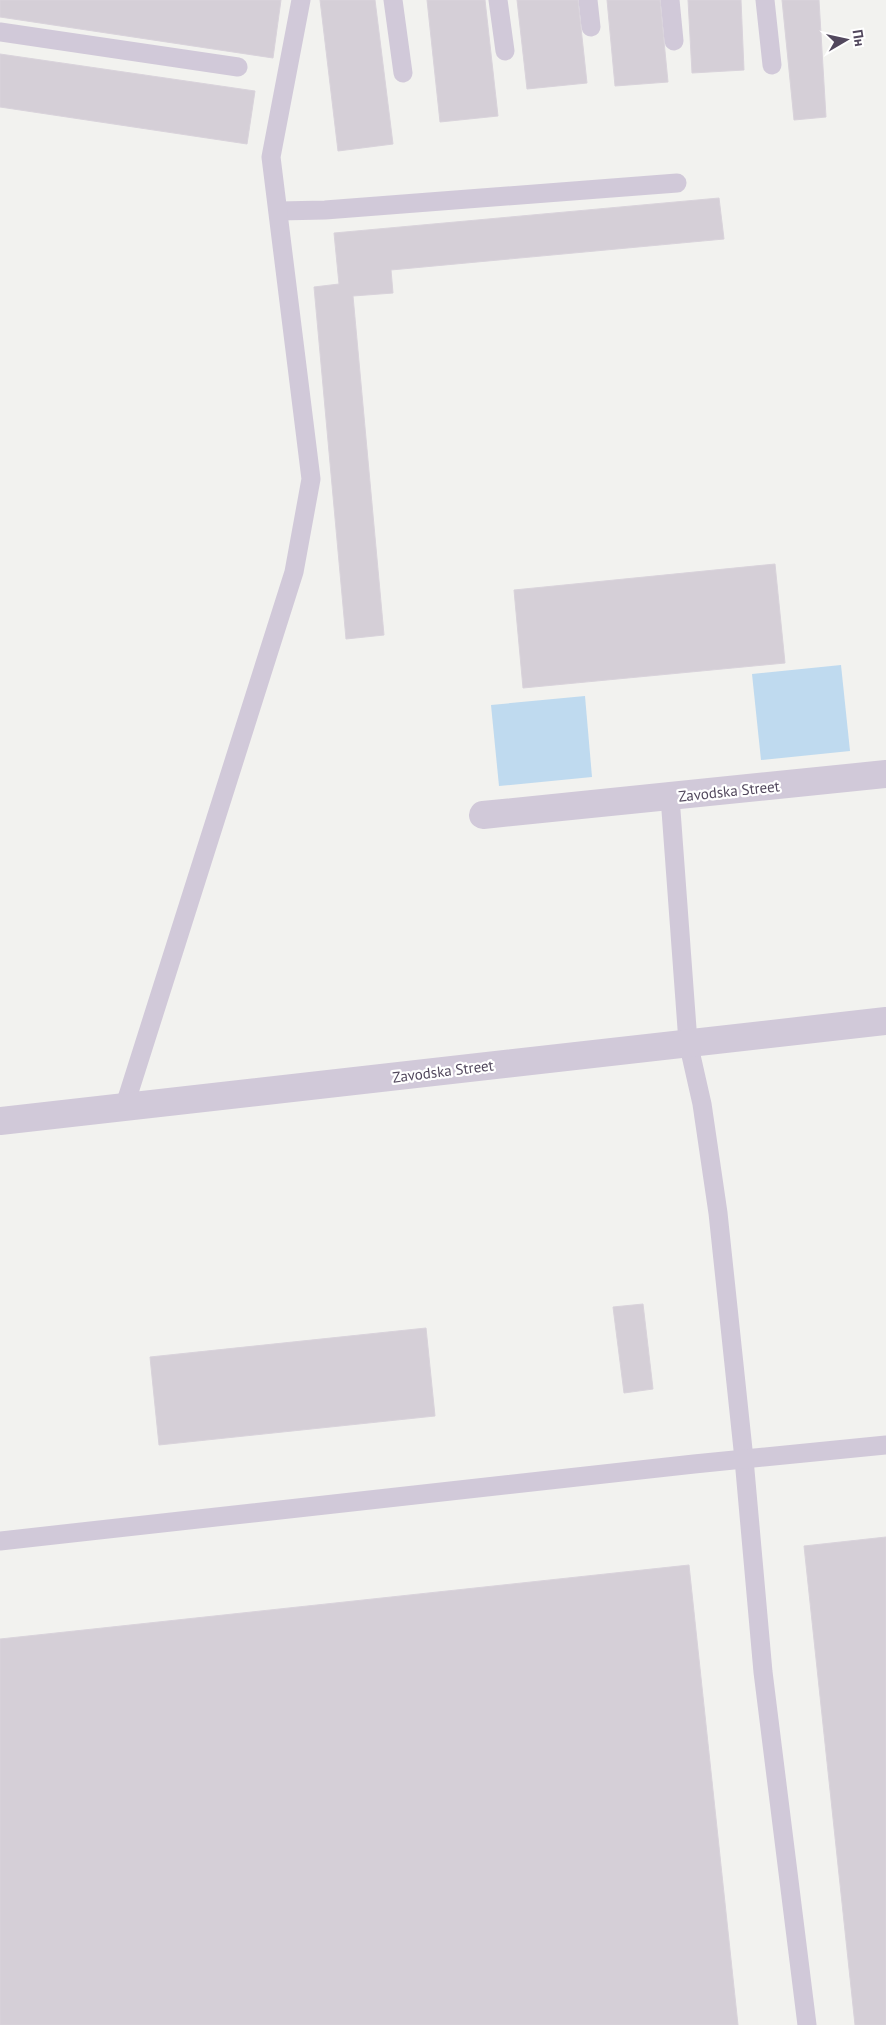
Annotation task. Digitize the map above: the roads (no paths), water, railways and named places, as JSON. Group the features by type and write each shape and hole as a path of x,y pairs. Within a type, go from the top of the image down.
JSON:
{"street":[{"name":"Zavodska Street","path":"482,815 886,774"},
{"name":"Zavodska Street","path":"0,1121 886,1021"}],"lane":[{"path":"124,1108 294,572 311,479 271,157 301,0"},
{"path":"393,0 403,73"},
{"path":"498,0 505,51"},
{"path":"588,0 591,27"},
{"path":"670,0 674,41"},
{"path":"765,0 772,65"},
{"path":"0,32 238,67"},
{"path":"279,211 325,210 676,183"},
{"path":"670,797 688,1042 702,1104 718,1213 764,1672 807,2025"},
{"path":"0,1541 886,1445"}]}
